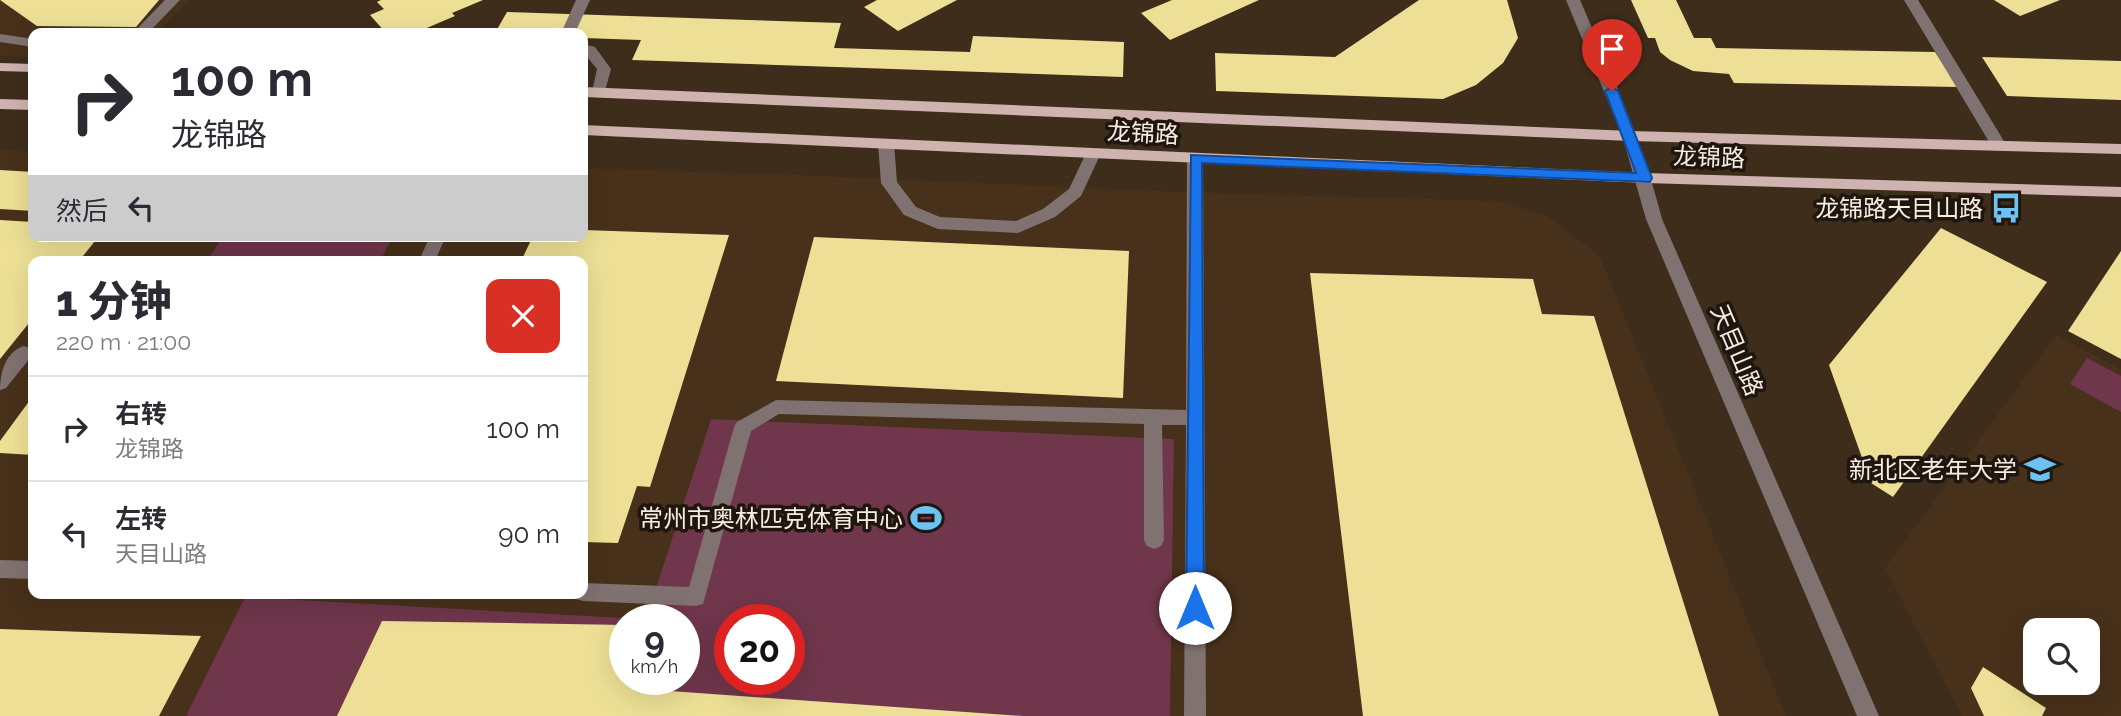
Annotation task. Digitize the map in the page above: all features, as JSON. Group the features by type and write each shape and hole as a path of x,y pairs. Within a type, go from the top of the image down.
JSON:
{"main road":[{"path":"0,67 28,68"},
{"name":"龙锦路","path":"588,92 1631,136 2121,149"},
{"path":"0,104 28,105"},
{"name":"龙锦路","path":"588,130 1645,178 2121,192"}],"street":[{"path":"145,28 173,0"},
{"path":"570,28 583,0"},
{"name":"天目山路","path":"1573,0 1631,136 1645,178 1654,219 1868,716"},
{"path":"1911,0 1999,146"},
{"path":"0,38 28,42"},
{"path":"588,49 604,69 599,92"},
{"path":"886,144 889,183 910,211 939,223 1018,226 1049,213 1075,192 1093,153"},
{"path":"1195,158 1195,716"},
{"path":"0,383 24,353"},
{"path":"588,592 696,597 743,427 775,407 1195,418"},
{"path":"1153,417 1154,540"},
{"path":"0,569 28,570"}],"shaded area":[{"path":"0,0 189,0 163,28 28,28 28,57 0,56"},
{"path":"0,150 28,151 28,242 588,242 588,168 1179,192 1497,201 1547,216 1600,256 1786,716 1170,716 1174,439 711,419 651,604 609,604 609,617 282,599 588,599 588,256 28,256 28,599 245,599 186,716 0,716"},
{"path":"219,242 390,242 383,256 210,256"},
{"name":"新北区老年大学","path":"2056,335 2121,369 2121,716 1962,716 1885,568"},
{"path":"2087,358 2121,376 2121,412 2070,384"},
{"name":"常州市奥林匹克体育中心","path":"711,419 1174,439 1170,716 186,716 244,599 609,617 609,695 700,695 700,604 651,604"}],"building":[{"path":"0,0 159,0 136,27 37,26"},
{"path":"483,0 452,13 455,16 427,28 382,28 370,15 384,9 377,2"},
{"path":"877,0 957,0 898,31 864,7"},
{"path":"1172,0 1259,0 1170,40 1141,13"},
{"path":"1419,0 1507,0 1518,38 1503,63 1476,85 1443,99 1216,91 1215,53 1335,57"},
{"path":"1631,0 1676,0 1694,38 1711,38 1716,48 1935,52 1958,87 1734,83 1729,74 1693,71 1660,52 1655,38 1648,38"},
{"path":"1994,0 2060,0 2020,16"},
{"path":"507,12 841,23 834,48 970,52 973,36 1124,42 1123,77 632,60 641,40 588,38 588,28 498,28"},
{"path":"1982,57 2121,61 2121,100 2007,96"},
{"path":"0,170 28,172 28,211 0,209"},
{"path":"0,220 28,222 28,242 94,242 83,256 28,256 28,324 0,359"},
{"path":"1941,228 2047,282 1893,497 1871,483 1829,365"},
{"path":"588,230 729,235 650,487 637,486 618,543 588,542 588,256 523,256 530,242 588,242"},
{"path":"814,237 1129,251 1123,398 776,381"},
{"path":"2121,251 2121,359 2068,331"},
{"path":"1310,273 1533,279 1542,314 1594,316 1719,716 1363,716"},
{"path":"28,403 28,455 0,453 0,441"},
{"path":"382,621 609,625 609,695 700,693 1023,716 337,716"},
{"path":"0,629 201,636 159,716 0,716"},
{"path":"1983,667 2046,708 2042,716 1984,716 1971,688"}],"place":[{"name":"龙锦路天目山路","path":"2006,208"},
{"name":"新北区老年大学","path":"2040,469"},
{"name":"常州市奥林匹克体育中心","path":"926,518"}],"route":[{"path":"1195,608 1195,158 1645,178 1612,91"}]}
